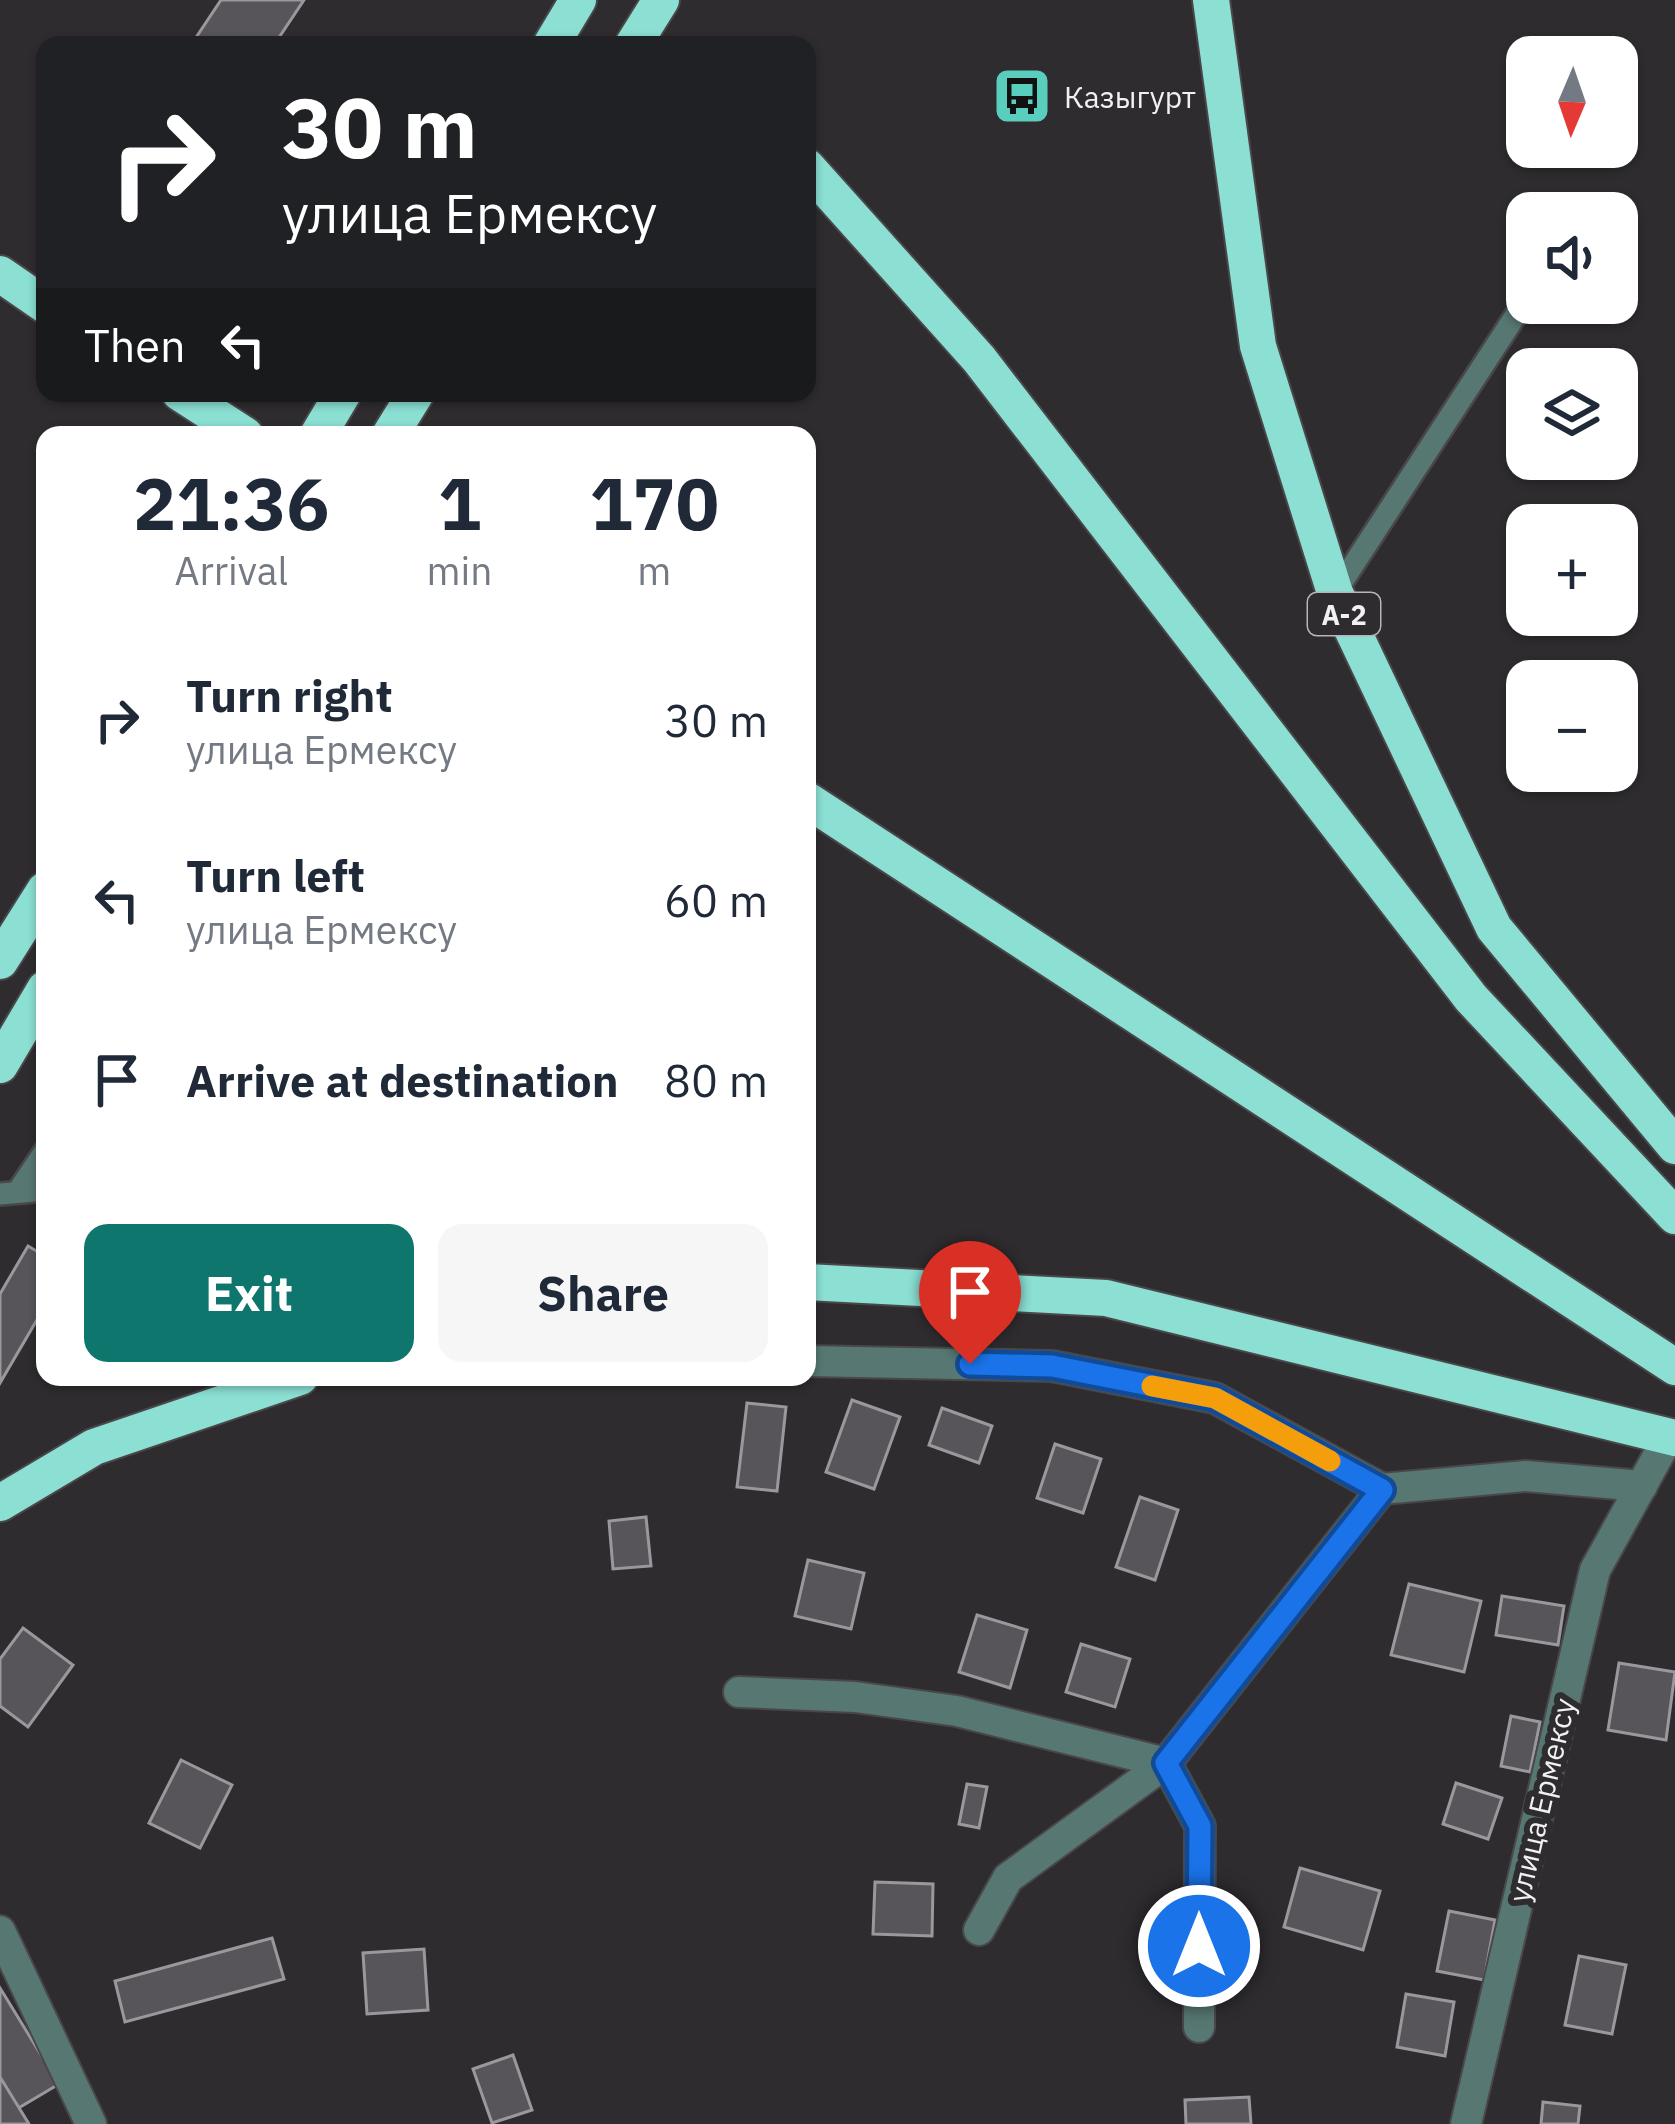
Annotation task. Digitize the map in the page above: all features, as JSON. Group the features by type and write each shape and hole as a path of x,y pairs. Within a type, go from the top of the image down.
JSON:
{"highway":[{"path":"556,36 578,0"},
{"path":"639,36 661,0"},
{"name":"A-2","path":"1210,0 1258,346 1335,593 1494,928 1675,1146"},
{"path":"816,174 994,377 1472,998 1675,1216"},
{"path":"0,274 36,299"},
{"path":"194,402 231,426"},
{"path":"816,806 1675,1367"},
{"path":"0,961 36,903"},
{"path":"0,1065 36,1004"},
{"path":"816,1282 1106,1298 1672,1437"},
{"path":"0,1503 94,1447 274,1386"}],"street":[{"path":"816,1361 1052,1366 1215,1398 1382,1490 1526,1476 1642,1486"},
{"name":"улица Ермексу","path":"1466,2124 1595,1570 1672,1437"},
{"path":"979,1930 1008,1878 1166,1763 1382,1490"},
{"path":"739,1692 855,1697 957,1711 1166,1763 1200,1826 1199,2027"},
{"path":"0,1931 91,2124"}],"lane":[{"path":"1335,593 1510,324"},
{"path":"9,1193 36,1162"}],"building":[{"path":"221,0 304,0 280,36 197,36"},
{"path":"28,1246 36,1251 36,1321 0,1383 0,1294"},
{"path":"852,1400 900,1417 874,1489 826,1472"},
{"path":"747,1403 786,1407 777,1491 737,1487"},
{"path":"942,1408 992,1426 979,1463 929,1445"},
{"path":"1055,1444 1101,1459 1083,1513 1037,1498"},
{"path":"1140,1497 1178,1510 1155,1580 1116,1567"},
{"path":"646,1517 651,1566 613,1569 609,1521"},
{"path":"808,1560 864,1573 851,1629 795,1616"},
{"path":"1409,1584 1481,1601 1464,1672 1391,1655"},
{"path":"1502,1596 1564,1606 1558,1645 1496,1635"},
{"path":"977,1615 1027,1630 1010,1688 959,1672"},
{"path":"23,1628 73,1665 28,1727 0,1706 0,1659"},
{"path":"1081,1644 1130,1659 1115,1707 1066,1692"},
{"path":"1619,1663 1675,1672 1666,1740 1608,1730"},
{"path":"1511,1716 1540,1722 1530,1772 1501,1766"},
{"path":"181,1760 232,1785 200,1848 149,1823"},
{"path":"1456,1783 1502,1798 1488,1839 1443,1824"},
{"path":"967,1784 987,1787 979,1828 959,1824"},
{"path":"1300,1868 1380,1891 1363,1950 1284,1927"},
{"path":"875,1882 933,1884 932,1936 873,1934"},
{"path":"1449,1911 1495,1920 1484,1980 1437,1971"},
{"path":"272,1938 284,1979 125,2022 115,1981"},
{"path":"424,1949 428,2010 367,2014 363,1953"},
{"path":"1579,1956 1626,1965 1612,2034 1565,2025"},
{"path":"0,1988 59,2084 0,2119"},
{"path":"1406,1994 1454,2002 1445,2056 1397,2047"},
{"path":"513,2055 532,2110 492,2123 473,2069"},
{"path":"0,2077 29,2124 0,2124"},
{"path":"1249,2097 1251,2124 1186,2124 1185,2100"},
{"path":"1543,2102 1580,2106 1578,2124 1541,2124"}],"slow traffic":[{"path":"1152,1386 1215,1398 1330,1461"}],"place":[{"name":"Казыгурт","path":"1022,96"}],"route":[{"path":"970,1364 1052,1366 1215,1398 1382,1490 1166,1763 1200,1826 1199,1946"}]}
